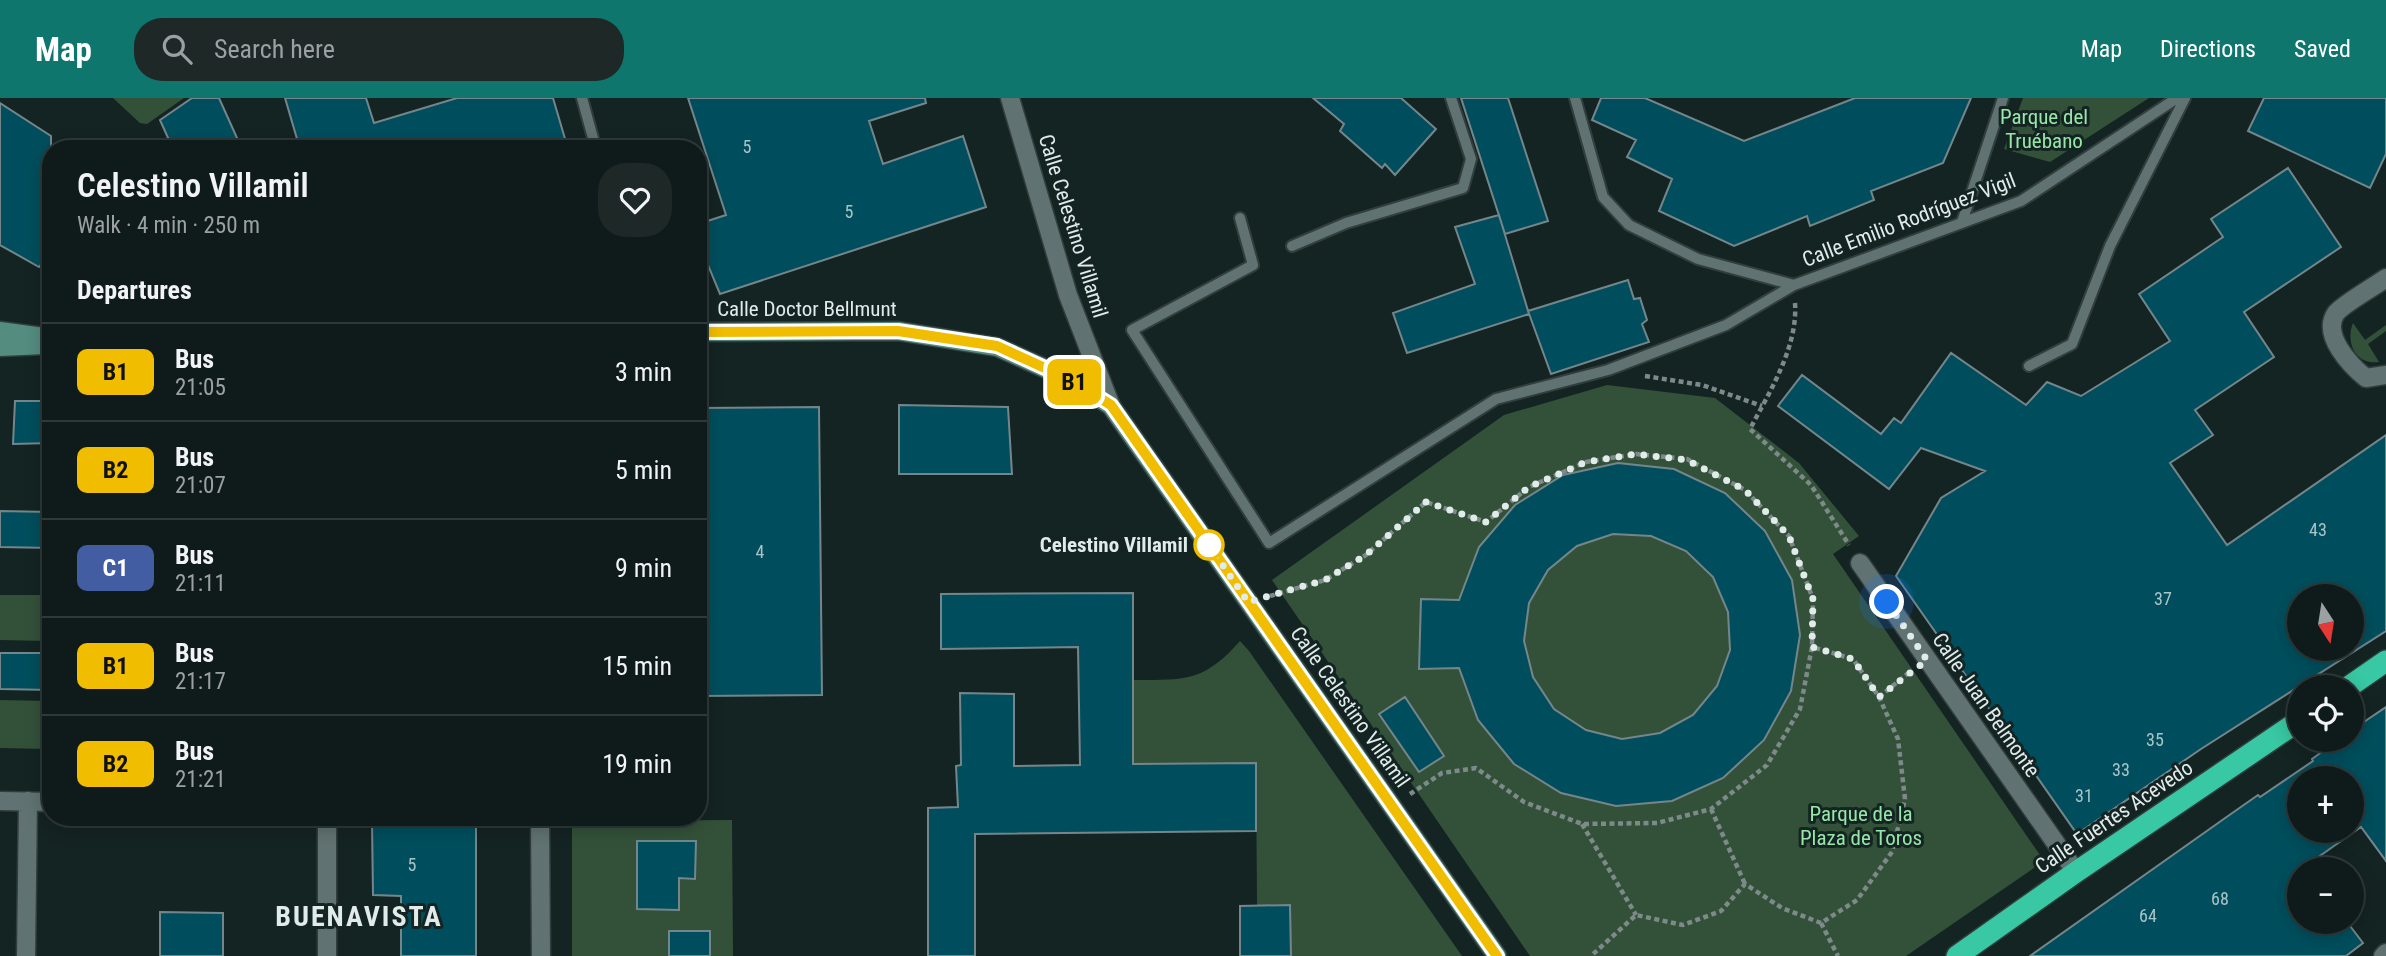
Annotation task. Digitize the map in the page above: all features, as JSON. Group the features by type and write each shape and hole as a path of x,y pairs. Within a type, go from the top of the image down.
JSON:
{"highway":[{"path":"2364,676 2386,661"},
{"name":"Calle Fuertes Acevedo","path":"1957,956 2287,729"}],"main road":[{"path":"0,331 42,337"},
{"name":"Calle Doctor Bellmunt","path":"707,332 898,331 997,346 1071,380 1111,405"},
{"path":"0,348 42,346"},
{"name":"Calle Celestino Villamil","path":"1111,405 1497,956"}],"street":[{"name":"Calle Celestino Villamil","path":"1010,98 1068,295 1111,405"},
{"path":"2386,278 2336,313 2332,326 2338,348 2351,366 2366,378 2386,375"},
{"name":"Calle Juan Belmonte","path":"1860,564 2076,872"},
{"path":"0,801 42,802"},
{"path":"26,956 29,801"},
{"path":"327,826 327,956"},
{"path":"540,826 541,956"}],"lane":[{"path":"582,98 594,140"},
{"path":"1292,246 1346,223 1463,188 1471,159 1451,98"},
{"path":"1575,98 1603,197 1629,225 1698,258 1794,285"},
{"path":"1962,222 2003,98"},
{"name":"Calle Emilio Rodríguez Vigil","path":"1240,218 1253,265 1132,330 1269,543 1496,399 1608,370 1726,326 1794,285 2021,201 2177,98"},
{"path":"2029,366 2072,344 2110,246 2185,98"}],"path":[{"path":"1796,317 1782,369 1750,429 1811,485 1860,564"},
{"path":"1608,370 1702,385 1762,406"},
{"path":"1248,602 1325,580 1366,555 1426,502 1486,522 1529,487 1586,462 1636,454 1687,460 1745,490 1789,536 1813,599 1812,647 1800,709 1767,765 1711,809 1657,823 1582,824 1524,802 1476,768 1441,774 1392,806"},
{"path":"1812,647 1853,659 1879,697 1898,739 1905,799 1892,852 1857,900 1821,923"},
{"path":"1879,697 1927,660"},
{"path":"1711,809 1745,884 1782,908 1821,923 1838,956"},
{"path":"1582,824 1636,915 1683,925 1721,911 1745,884"},
{"path":"1591,956 1636,915"}],"green space":[{"path":"113,98 184,98 147,124 140,123"},
{"name":"Parque del Truébano","path":"2023,98 2149,98 2050,162 2004,149"},
{"path":"2353,323 2365,340 2386,325 2386,331 2368,344 2379,362 2364,360 2354,351 2350,338"},
{"name":"Parque de la Plaza de Toros","path":"1607,385 1715,398 1799,463 1859,536 1833,554 2044,861 1906,956 1530,956 1272,580 1504,415"},
{"path":"0,595 42,595 42,641 0,640"},
{"path":"1240,641 1462,956 1291,956 1290,906 1257,906 1256,764 1133,764 1133,680 1167,680 1192,676 1215,664"},
{"path":"0,700 42,701 42,749 0,748"},
{"path":"707,820 732,820 733,956 572,956 572,826 707,826"}],"building":[{"path":"192,98 219,98 238,140 169,140 160,120"},
{"path":"285,98 366,98 374,123 457,98 553,98 565,140 297,140"},
{"path":"688,98 925,98 926,103 869,121 883,164 963,136 986,207 720,294 707,263 707,221 726,215 707,156 707,140 702,140"},
{"path":"1313,98 1401,98 1436,129 1395,175 1385,164 1382,168 1340,131 1344,124"},
{"path":"1461,98 1508,98 1548,221 1505,234"},
{"path":"1601,98 1645,98 1744,141 1855,98 1971,98 1943,163 1871,191 1874,200 1810,226 1807,216 1734,246 1659,211 1672,179 1627,157 1636,140 1592,120"},
{"path":"2264,98 2386,98 2386,154 2370,188 2248,131"},
{"path":"0,103 51,136 51,140 42,140 42,263 39,267 0,245"},
{"path":"2288,168 2341,247 2244,312 2274,357 2195,410 2213,435 2170,463 2227,545 2386,435 2386,631 2364,645 2364,584 2287,584 2287,662 2337,662 2317,675 2287,675 2287,694 2077,834 1896,576 1941,498 1985,471 1921,448 1889,489 1778,406 1802,375 1881,434 1894,418 1901,423 1951,353 2026,405 2047,382 2081,396 2170,341 2139,294 2223,237 2211,219"},
{"path":"1499,215 1529,314 1407,353 1393,313 1475,284 1455,227"},
{"path":"1628,280 1634,299 1640,298 1647,320 1642,324 1649,342 1551,374 1528,311"},
{"path":"15,401 42,401 42,443 13,444"},
{"path":"899,405 1008,407 1012,474 899,474"},
{"path":"819,407 822,695 707,696 707,408"},
{"path":"1618,463 1674,469 1725,493 1765,531 1792,580 1800,635 1791,691 1764,740 1723,778 1672,801 1616,806 1561,793 1514,764 1478,720 1459,668 1419,669 1421,599 1459,600 1479,547 1515,505 1563,475","holes":["1613,534 1651,536 1686,551 1713,577 1728,612 1730,650 1717,686 1693,715 1660,733 1622,739 1586,730 1554,709 1533,677 1524,641 1529,603 1548,570 1577,546"]},
{"path":"0,511 42,512 42,548 0,547"},
{"path":"1133,593 1133,764 1256,763 1256,831 975,834 975,956 928,956 928,808 958,807 956,766 961,765 960,693 1014,694 1014,766 1080,765 1078,647 941,649 941,594"},
{"path":"0,653 42,653 42,690 0,689"},
{"path":"1405,697 1444,756 1419,772 1379,714"},
{"path":"2386,707 2386,861 2364,831 2364,766 2306,766 2322,752 2364,752 2364,722"},
{"path":"2287,779 2287,843 2338,843 2318,857 2287,857 2287,934 2356,934 2363,943 2346,956 2030,956 2258,795 2260,797"},
{"path":"372,826 476,826 476,956 401,956 401,896 373,895"},
{"path":"637,841 696,841 695,879 679,878 679,910 637,909"},
{"path":"1290,905 1291,956 1240,956 1240,906"},
{"path":"160,912 223,913 223,956 160,956"},
{"path":"669,931 710,931 710,956 669,956"}],"bus line":[{"name":"B1","path":"707,332 898,331 997,346 1071,380 1111,405 1497,956"}],"place":[{"name":"Celestino Villamil","path":"1209,545"}],"district":[{"name":"BUENAVISTA","path":"359,916"}],"route":[{"path":"1209,545 1248,602 1325,580 1366,555 1426,502 1486,522 1529,487 1586,462 1636,454 1687,460 1745,490 1789,536 1813,599 1812,647 1853,659 1879,697 1927,660 1887,602"}]}
